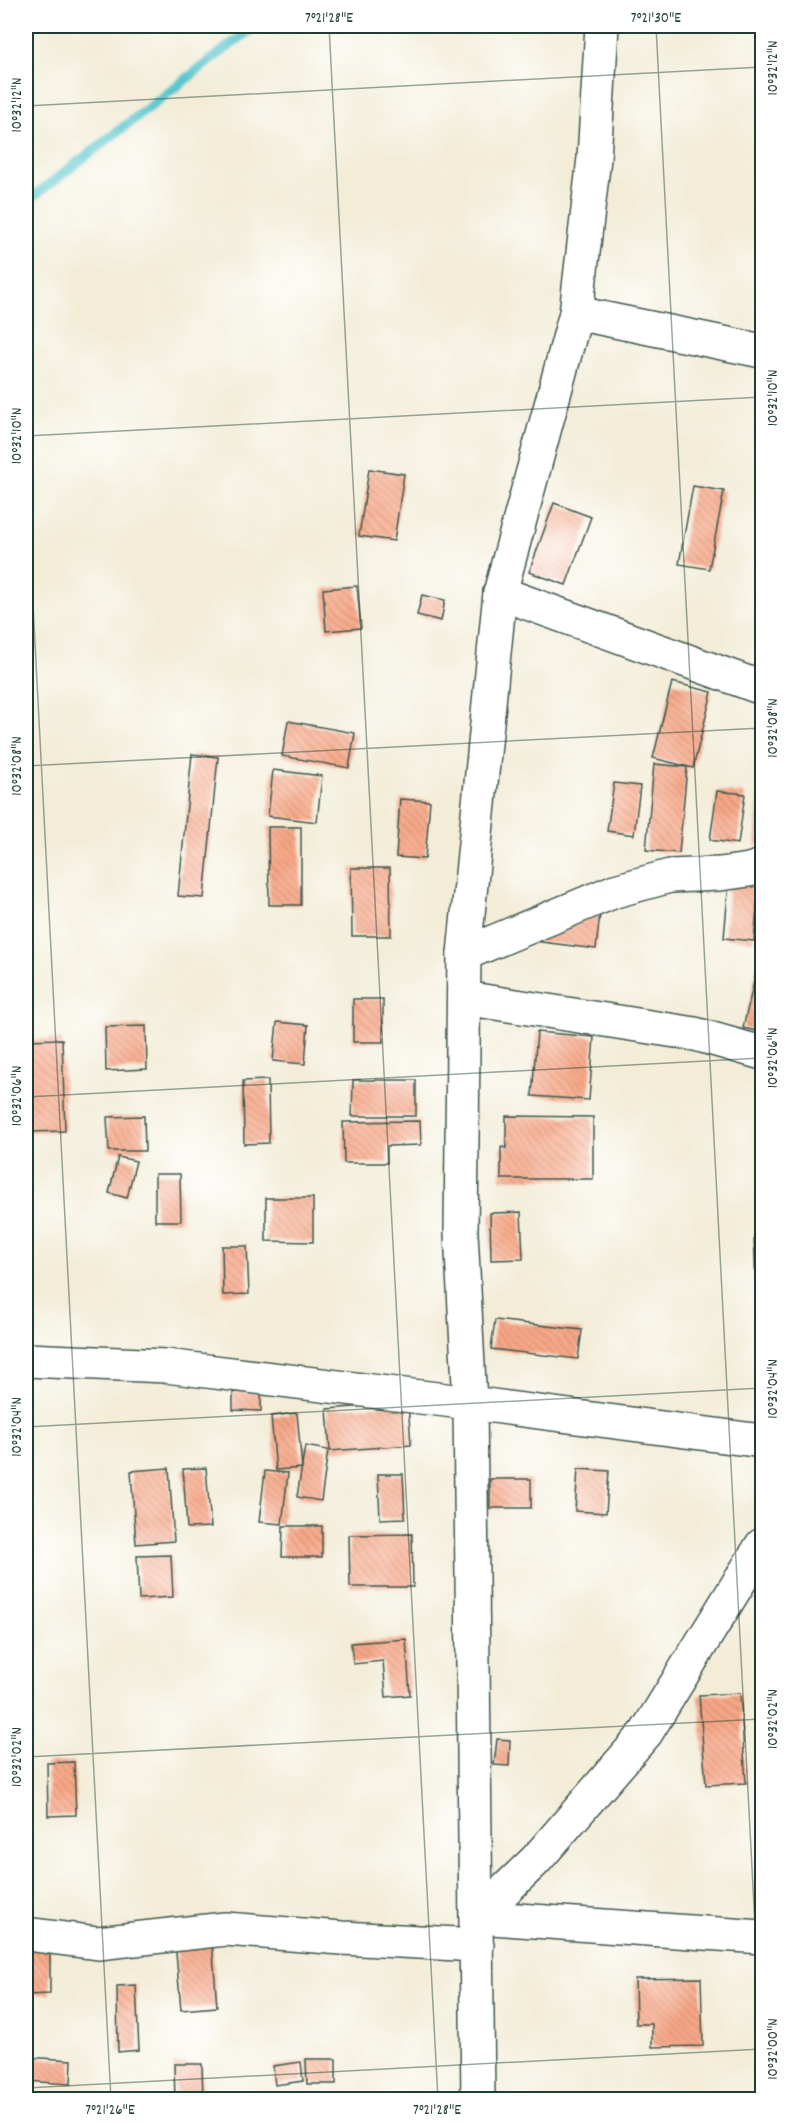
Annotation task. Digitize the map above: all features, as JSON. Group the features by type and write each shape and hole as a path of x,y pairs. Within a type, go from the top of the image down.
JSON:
{"street":[{"path":"478,2100 470,1403 461,1233 464,954 500,593 576,313 594,158 602,26"},
{"path":"576,313 762,351"},
{"path":"500,593 762,688"},
{"path":"464,954 615,891 670,876 739,872 762,866"},
{"path":"464,998 695,1034 762,1053"},
{"path":"26,1360 166,1366 762,1441"},
{"path":"477,1931 646,1732 762,1545"},
{"path":"26,1934 98,1942 225,1929 342,1938 477,1931 762,1937"}],"building":[{"path":"369,469 404,474 394,541 359,536"},
{"path":"693,486 724,491 709,569 679,564"},
{"path":"554,503 591,517 566,585 529,572"},
{"path":"357,586 361,628 326,631 323,589"},
{"path":"422,595 445,600 441,621 417,615"},
{"path":"672,682 712,692 693,768 653,758"},
{"path":"288,721 355,733 349,768 282,756"},
{"path":"192,754 218,757 204,898 178,896"},
{"path":"654,764 687,767 679,853 646,850"},
{"path":"273,770 322,776 317,822 268,816"},
{"path":"761,780 762,846 755,846"},
{"path":"614,783 640,786 634,835 607,831"},
{"path":"717,791 745,794 738,844 710,840"},
{"path":"400,799 430,801 425,859 396,857"},
{"path":"268,827 301,827 301,905 269,905"},
{"path":"731,859 761,862 754,941 724,938"},
{"path":"351,868 390,868 391,936 352,936"},
{"path":"600,914 596,949 534,941"},
{"path":"762,948 762,1032 743,1028"},
{"path":"353,999 383,999 383,1042 353,1042"},
{"path":"277,1022 308,1025 305,1064 273,1061"},
{"path":"146,1026 147,1069 106,1071 105,1027"},
{"path":"537,1032 594,1037 589,1100 532,1096"},
{"path":"62,1039 65,1131 29,1132 26,1040"},
{"path":"268,1080 269,1143 244,1144 243,1081"},
{"path":"353,1080 416,1080 416,1116 352,1116"},
{"path":"144,1116 145,1151 109,1151 107,1117"},
{"path":"506,1116 593,1117 593,1179 501,1179 501,1147 506,1148"},
{"path":"420,1121 421,1145 387,1146 387,1163 344,1163 343,1122"},
{"path":"118,1157 136,1161 127,1198 109,1193"},
{"path":"155,1174 180,1174 181,1221 155,1221"},
{"path":"266,1198 313,1198 313,1242 266,1241"},
{"path":"521,1212 523,1259 491,1260 490,1213"},
{"path":"754,1235 762,1235 762,1316 757,1316"},
{"path":"222,1246 247,1246 249,1294 223,1295"},
{"path":"495,1320 582,1330 578,1359 491,1349"},
{"path":"233,1392 261,1392 261,1411 233,1410"},
{"path":"408,1403 411,1445 330,1451 327,1409"},
{"path":"297,1413 302,1468 276,1470 271,1416"},
{"path":"305,1446 328,1450 321,1501 297,1497"},
{"path":"169,1468 174,1541 136,1544 131,1471"},
{"path":"206,1468 211,1527 187,1528 183,1469"},
{"path":"578,1469 609,1471 606,1513 575,1511"},
{"path":"265,1471 288,1473 282,1524 259,1522"},
{"path":"378,1474 403,1474 405,1518 380,1519"},
{"path":"490,1479 531,1479 531,1508 490,1508"},
{"path":"283,1526 322,1526 322,1557 282,1557"},
{"path":"412,1534 413,1587 350,1587 349,1535"},
{"path":"171,1555 173,1597 139,1599 137,1556"},
{"path":"406,1639 410,1695 386,1697 383,1661 353,1664 351,1643"},
{"path":"740,1693 746,1783 706,1785 699,1695"},
{"path":"497,1739 510,1740 509,1766 494,1765"},
{"path":"74,1762 76,1815 48,1816 47,1763"},
{"path":"212,1940 217,2007 181,2010 175,1942"},
{"path":"26,1942 50,1942 50,1994 26,1995"},
{"path":"701,1978 703,2046 652,2047 652,2024 636,2024 635,1979"},
{"path":"136,1985 139,2050 118,2052 117,1986"},
{"path":"26,2057 72,2060 71,2084 26,2081"},
{"path":"306,2059 336,2059 336,2084 307,2084"},
{"path":"301,2062 303,2081 275,2085 273,2066"},
{"path":"174,2064 202,2064 203,2100 175,2100"}],"waterway":[{"path":"26,202 255,26"}]}
